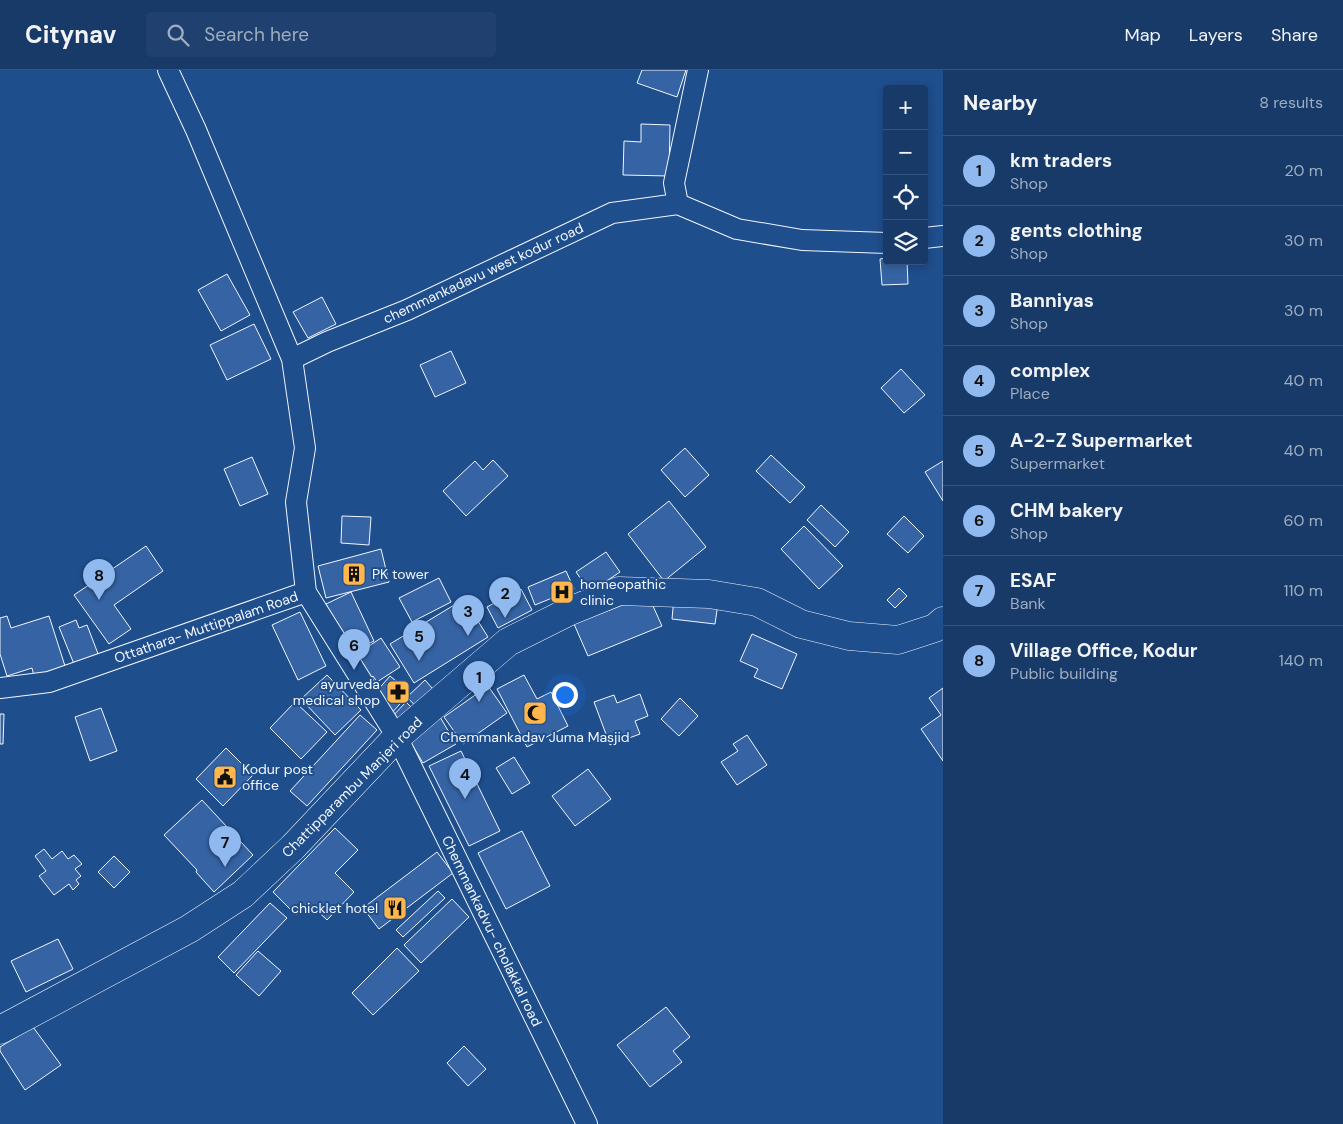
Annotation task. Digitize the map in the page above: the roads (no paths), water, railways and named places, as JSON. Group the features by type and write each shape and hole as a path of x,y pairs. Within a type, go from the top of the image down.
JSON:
{"main road":[{"name":"Chattipparambu Manjeri road","path":"0,1030 189,929 243,894 293,847 397,737 508,642 570,611 619,591 710,594 757,602 801,624 848,636 898,640 935,628 943,621"}],"street":[{"path":"168,70 196,130 292,359 305,448 296,502 306,592"},
{"path":"698,70 674,183 678,204 737,229 802,240 883,243"},
{"name":"chemmankadavu west kodur road","path":"292,359 327,342 407,310 612,214 678,204"},
{"path":"928,238 943,236"},
{"name":"Ottathara- Muttippalam Road","path":"0,688 49,682 306,592 397,737"},
{"name":"Chemmankadvu- cholakkal road","path":"397,737 587,1124"}],"place":[{"name":"PK tower","path":"354,574"},
{"name":"homeopathic clinic","path":"562,592"},
{"name":"Village Office, Kodur","path":"99,600"},
{"name":"gents clothing","path":"505,618"},
{"name":"Banniyas","path":"468,636"},
{"name":"A-2-Z Supermarket","path":"419,661"},
{"name":"CHM bakery","path":"354,670"},
{"name":"ayurveda medical shop","path":"398,692"},
{"name":"km traders","path":"479,702"},
{"name":"Chemmankadav Juma Masjid","path":"535,713"},
{"name":"Kodur post office","path":"225,777"},
{"name":"complex","path":"465,799"},
{"name":"ESAF","path":"225,867"},
{"name":"chicklet hotel","path":"395,908"}]}
